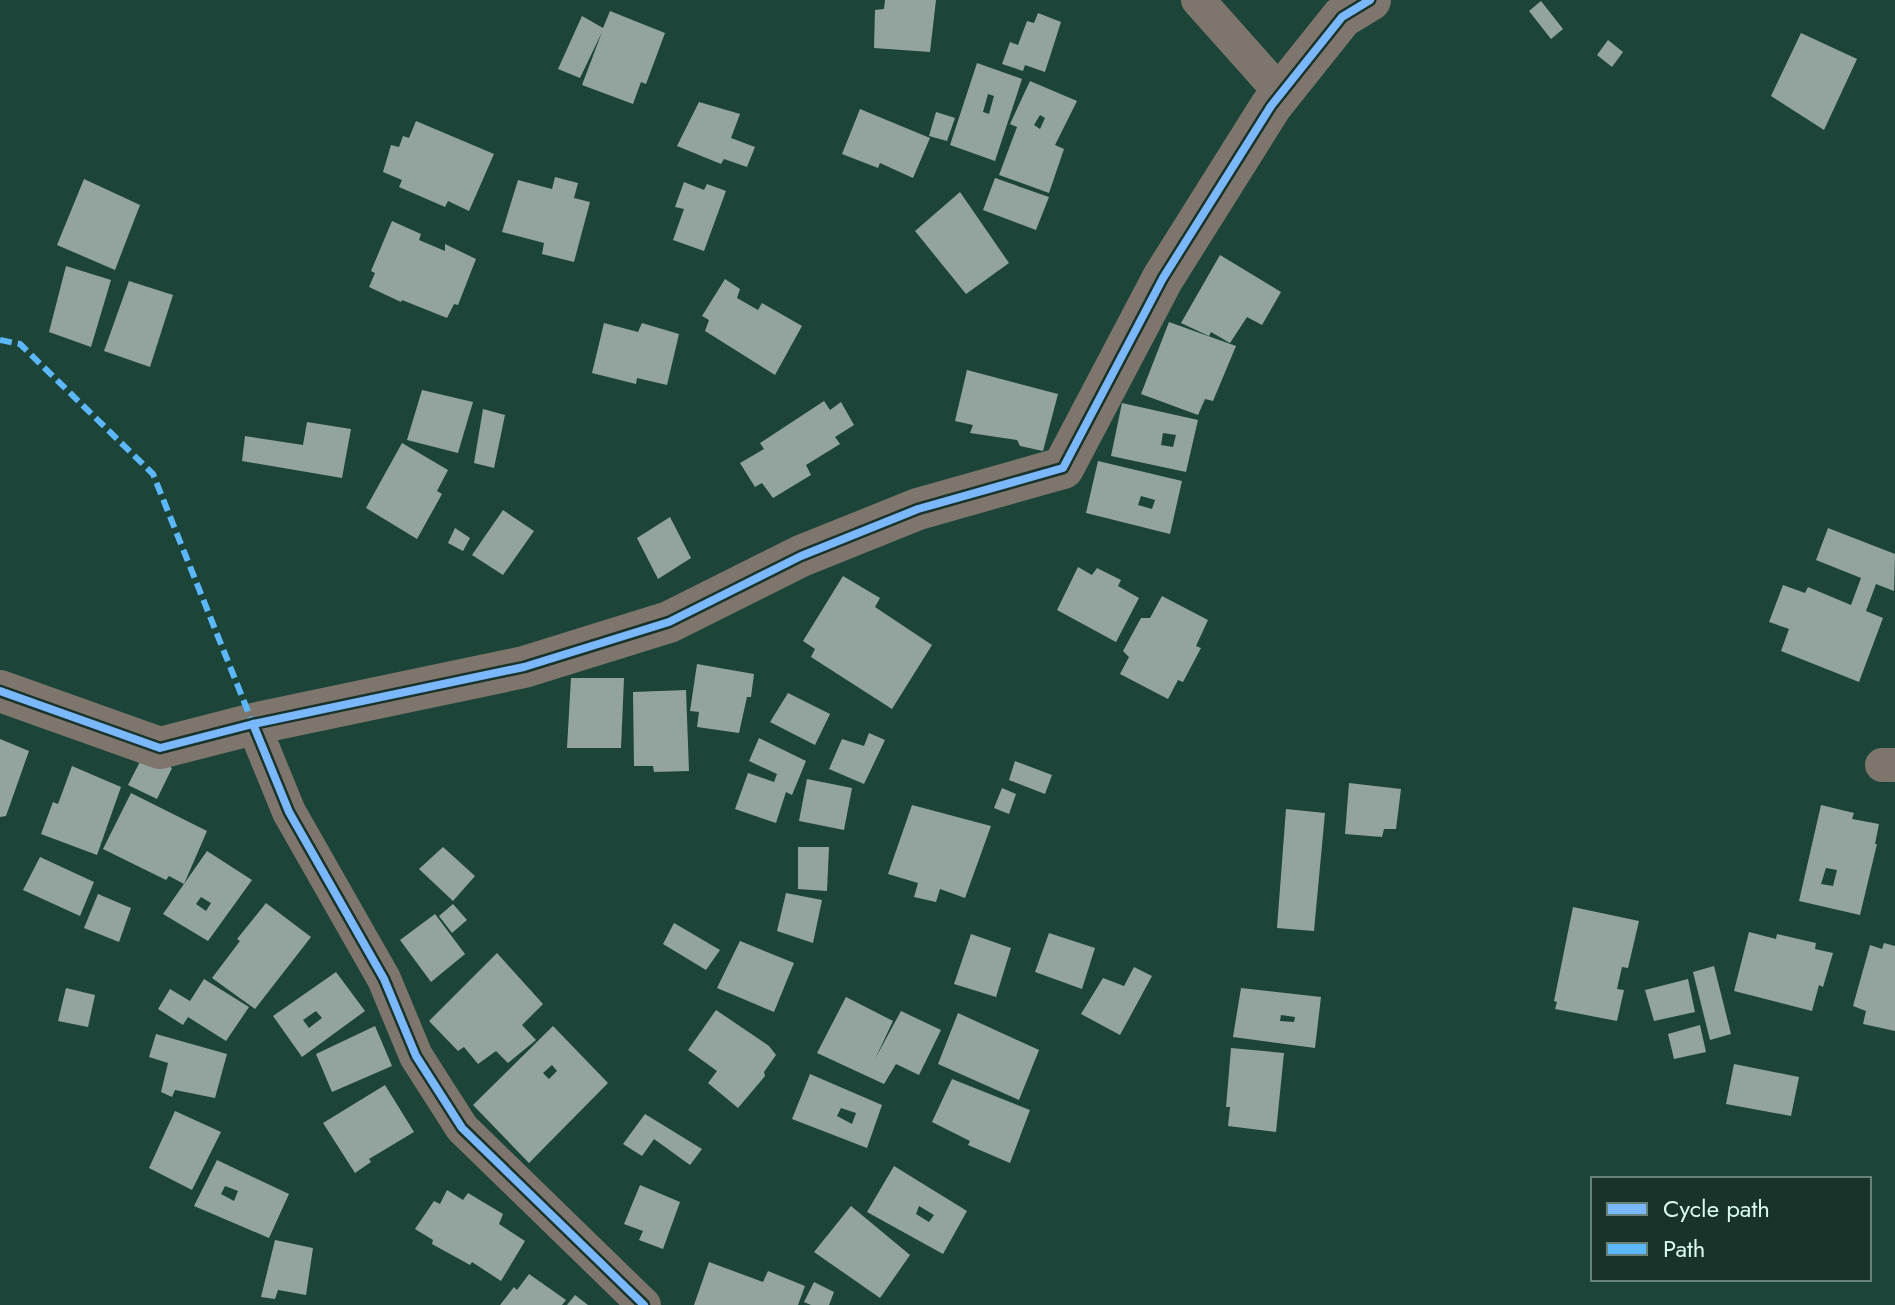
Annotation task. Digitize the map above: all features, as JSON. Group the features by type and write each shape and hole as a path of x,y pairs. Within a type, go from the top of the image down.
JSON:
{"street":[{"path":"1198,0 1281,93"},
{"path":"0,691 160,748 253,724 524,667 669,622 801,556 918,509 1063,468 1163,278 1281,93 1342,17 1370,0"},
{"path":"253,724 289,812 384,979 416,1056 462,1128 644,1305"}],"building":[{"path":"885,0 936,0 930,52 874,48 875,10 884,9"},
{"path":"1541,1 1563,29 1551,39 1529,11"},
{"path":"610,11 665,33 646,84 641,82 633,104 582,85 602,32 580,78 558,69 582,16 603,28"},
{"path":"1038,13 1061,22 1045,72 1025,65 1023,71 1002,64 1010,42 1018,45 1027,21 1034,23"},
{"path":"1801,33 1857,59 1824,130 1771,96"},
{"path":"1608,40 1623,52 1612,67 1597,55"},
{"path":"977,63 1022,79 995,161 950,145","holes":["988,94 994,96 989,114 983,112"]},
{"path":"1030,81 1077,101 1055,145 1064,149 1049,193 999,175 1017,127 1010,124","holes":["1040,115 1045,118 1040,129 1034,125"]},
{"path":"699,102 740,114 731,138 755,147 747,167 724,159 721,164 677,146"},
{"path":"860,109 930,138 913,178 880,163 878,168 842,154"},
{"path":"936,112 955,118 947,141 929,136"},
{"path":"416,121 494,154 469,211 448,201 445,207 399,187 402,180 383,172 391,145 399,147 403,136 409,138"},
{"path":"555,177 578,183 574,198 590,202 574,262 542,254 544,243 502,232 518,180 552,189"},
{"path":"995,178 1049,197 1036,230 983,210"},
{"path":"84,179 140,205 115,270 57,245"},
{"path":"684,182 704,190 707,184 726,191 704,251 673,240 684,209 675,207"},
{"path":"960,192 1009,263 966,294 915,231"},
{"path":"392,221 421,234 419,240 445,251 445,244 476,259 458,305 454,304 447,318 369,287 375,273 371,271"},
{"path":"1220,255 1281,292 1262,325 1247,317 1230,343 1211,332 1209,336 1181,323"},
{"path":"66,266 111,280 91,347 49,332"},
{"path":"725,279 740,289 737,298 758,310 762,303 802,326 775,375 705,331 709,320 702,316"},
{"path":"129,281 173,295 150,367 104,351"},
{"path":"1169,322 1236,346 1213,401 1205,399 1198,415 1141,394"},
{"path":"604,323 638,332 642,323 679,334 667,385 637,378 636,384 592,373"},
{"path":"967,370 1058,394 1043,451 1020,446 1017,440 970,433 973,425 955,421"},
{"path":"422,390 473,402 458,453 407,440"},
{"path":"824,401 830,410 841,402 854,425 835,437 840,444 806,465 811,475 773,498 762,483 755,487 740,463 764,449 760,443"},
{"path":"1122,403 1198,420 1186,472 1111,456","holes":["1163,433 1176,435 1173,447 1161,445"]},
{"path":"483,409 505,415 494,468 474,463"},
{"path":"307,422 351,429 342,478 242,461 245,436 303,445"},
{"path":"402,443 448,470 437,491 442,494 417,539 366,508"},
{"path":"1098,461 1182,481 1170,534 1086,513","holes":["1141,496 1155,500 1152,509 1138,505"]},
{"path":"503,510 534,531 503,575 472,555"},
{"path":"670,517 691,558 658,579 637,538"},
{"path":"455,528 470,538 463,551 448,543"},
{"path":"1828,528 1895,554 1894,591 1876,584 1866,611 1883,618 1859,682 1781,651 1789,629 1769,622 1783,585 1805,593 1808,587 1851,605 1861,578 1816,560"},
{"path":"1078,567 1092,575 1097,568 1121,580 1118,586 1139,598 1116,642 1057,610"},
{"path":"843,576 880,598 875,607 932,645 892,709 811,657 815,649 803,641"},
{"path":"1162,596 1208,620 1196,646 1201,648 1183,682 1178,680 1168,699 1120,674 1129,657 1123,651 1141,618 1150,618"},
{"path":"697,664 754,674 751,697 747,697 739,733 697,727 699,712 690,711"},
{"path":"571,678 624,678 621,748 567,748"},
{"path":"686,690 689,771 654,772 653,766 634,766 633,692"},
{"path":"788,693 830,714 815,745 770,722"},
{"path":"869,733 885,740 864,784 829,769 842,739 864,746"},
{"path":"759,738 806,761 792,795 786,792 776,823 735,809 748,773 774,782 777,774 749,761"},
{"path":"0,739 29,751 6,816 0,817"},
{"path":"144,754 172,768 157,799 128,785"},
{"path":"1015,761 1052,775 1045,794 1009,780"},
{"path":"72,766 121,787 97,855 41,834 53,802 58,804"},
{"path":"807,779 852,788 844,830 799,821"},
{"path":"1349,783 1401,789 1396,829 1384,829 1382,837 1345,834"},
{"path":"1002,788 1016,794 1009,814 994,808"},
{"path":"131,793 207,831 184,884 169,876 166,880 103,849"},
{"path":"912,805 991,826 965,898 940,889 936,902 914,897 918,883 888,874"},
{"path":"1821,805 1854,813 1852,819 1879,824 1860,915 1799,901","holes":["1826,868 1837,870 1833,886 1821,884"]},
{"path":"1286,809 1325,813 1314,931 1277,928"},
{"path":"443,847 475,876 453,901 419,869"},
{"path":"798,847 829,847 827,891 798,889"},
{"path":"207,851 252,880 208,941 163,914","holes":["201,897 211,903 206,911 196,904"]},
{"path":"40,857 94,882 80,916 23,890"},
{"path":"786,893 822,900 813,943 777,931"},
{"path":"98,894 131,908 119,942 84,928"},
{"path":"266,903 311,937 255,1009 212,978 240,941 237,939"},
{"path":"453,904 467,920 452,933 439,916"},
{"path":"1573,907 1639,921 1628,968 1622,967 1617,989 1624,990 1617,1021 1555,1009"},
{"path":"435,914 465,954 431,982 400,940"},
{"path":"674,923 720,950 706,970 663,944"},
{"path":"1749,932 1776,939 1777,934 1816,943 1815,949 1833,953 1812,1011 1734,991"},
{"path":"1049,933 1095,948 1082,989 1035,972"},
{"path":"971,934 1011,948 996,997 954,984"},
{"path":"740,941 794,963 774,1012 717,988"},
{"path":"1884,943 1895,946 1895,1031 1863,1024 1866,1011 1853,1006 1870,945 1882,949"},
{"path":"497,953 543,1004 522,1025 536,1040 508,1063 496,1051 478,1064 464,1047 458,1051 429,1021"},
{"path":"1714,966 1731,1034 1710,1040 1693,972"},
{"path":"1134,967 1152,976 1120,1035 1081,1014 1103,978 1124,986"},
{"path":"336,972 365,1011 302,1057 273,1016","holes":["316,1011 322,1018 309,1028 303,1020"]},
{"path":"204,979 249,1007 226,1041 188,1017 183,1025 158,1009 170,989 190,1001"},
{"path":"1688,979 1695,1012 1654,1021 1645,990"},
{"path":"66,988 95,995 88,1027 58,1021"},
{"path":"1241,988 1321,997 1315,1048 1233,1037","holes":["1281,1015 1295,1017 1294,1022 1280,1021"]},
{"path":"846,997 893,1021 875,1059 901,1011 941,1030 919,1075 896,1064 884,1084 817,1053"},
{"path":"716,1010 769,1046 776,1055 764,1072 765,1076 738,1108 708,1083 717,1071 688,1050"},
{"path":"958,1013 1039,1050 1019,1100 938,1064"},
{"path":"1700,1025 1706,1052 1674,1059 1668,1034"},
{"path":"375,1026 392,1066 332,1092 316,1054"},
{"path":"553,1026 608,1083 529,1163 473,1105","holes":["552,1065 557,1071 549,1079 543,1073"]},
{"path":"156,1034 227,1054 215,1098 175,1090 172,1097 161,1092 168,1063 149,1057"},
{"path":"1231,1048 1284,1053 1276,1132 1228,1126 1230,1107 1226,1107"},
{"path":"1734,1064 1799,1077 1791,1116 1726,1104"},
{"path":"810,1074 882,1105 867,1148 792,1119","holes":["841,1108 856,1113 852,1124 837,1116"]},
{"path":"952,1079 1030,1110 1010,1163 968,1145 970,1141 932,1122"},
{"path":"385,1085 414,1132 369,1159 371,1162 355,1173 323,1123"},
{"path":"175,1111 221,1132 192,1190 149,1168"},
{"path":"645,1114 702,1149 690,1165 654,1139 642,1156 623,1144"},
{"path":"217,1160 289,1194 269,1238 194,1206","holes":["225,1186 238,1191 234,1201 221,1194"]},
{"path":"894,1166 967,1211 943,1254 867,1212","holes":["919,1206 934,1215 929,1222 916,1214"]},
{"path":"640,1185 680,1202 663,1249 639,1240 643,1231 624,1224"},
{"path":"447,1190 463,1200 468,1193 503,1214 499,1224 525,1241 501,1281 472,1262 470,1265 432,1244 433,1240 415,1229 434,1201 440,1204"},
{"path":"851,1206 910,1255 880,1298 814,1252"},
{"path":"275,1240 313,1248 306,1295 278,1290 275,1299 261,1297"},
{"path":"709,1262 763,1282 768,1271 805,1286 798,1305 694,1305"},
{"path":"529,1274 566,1300 562,1305 500,1305"},
{"path":"814,1282 834,1292 829,1305 804,1302"},
{"path":"575,1295 588,1305 567,1305"}],"marked path":[{"path":"0,340 20,344 153,474 253,724"}],"cycle path":[{"path":"0,691 160,748 253,724 524,667 669,622 801,556 918,509 1063,468 1163,278 1271,106 1342,17 1370,0"},
{"path":"253,724 289,812 384,979 416,1056 462,1128 644,1305"}]}
